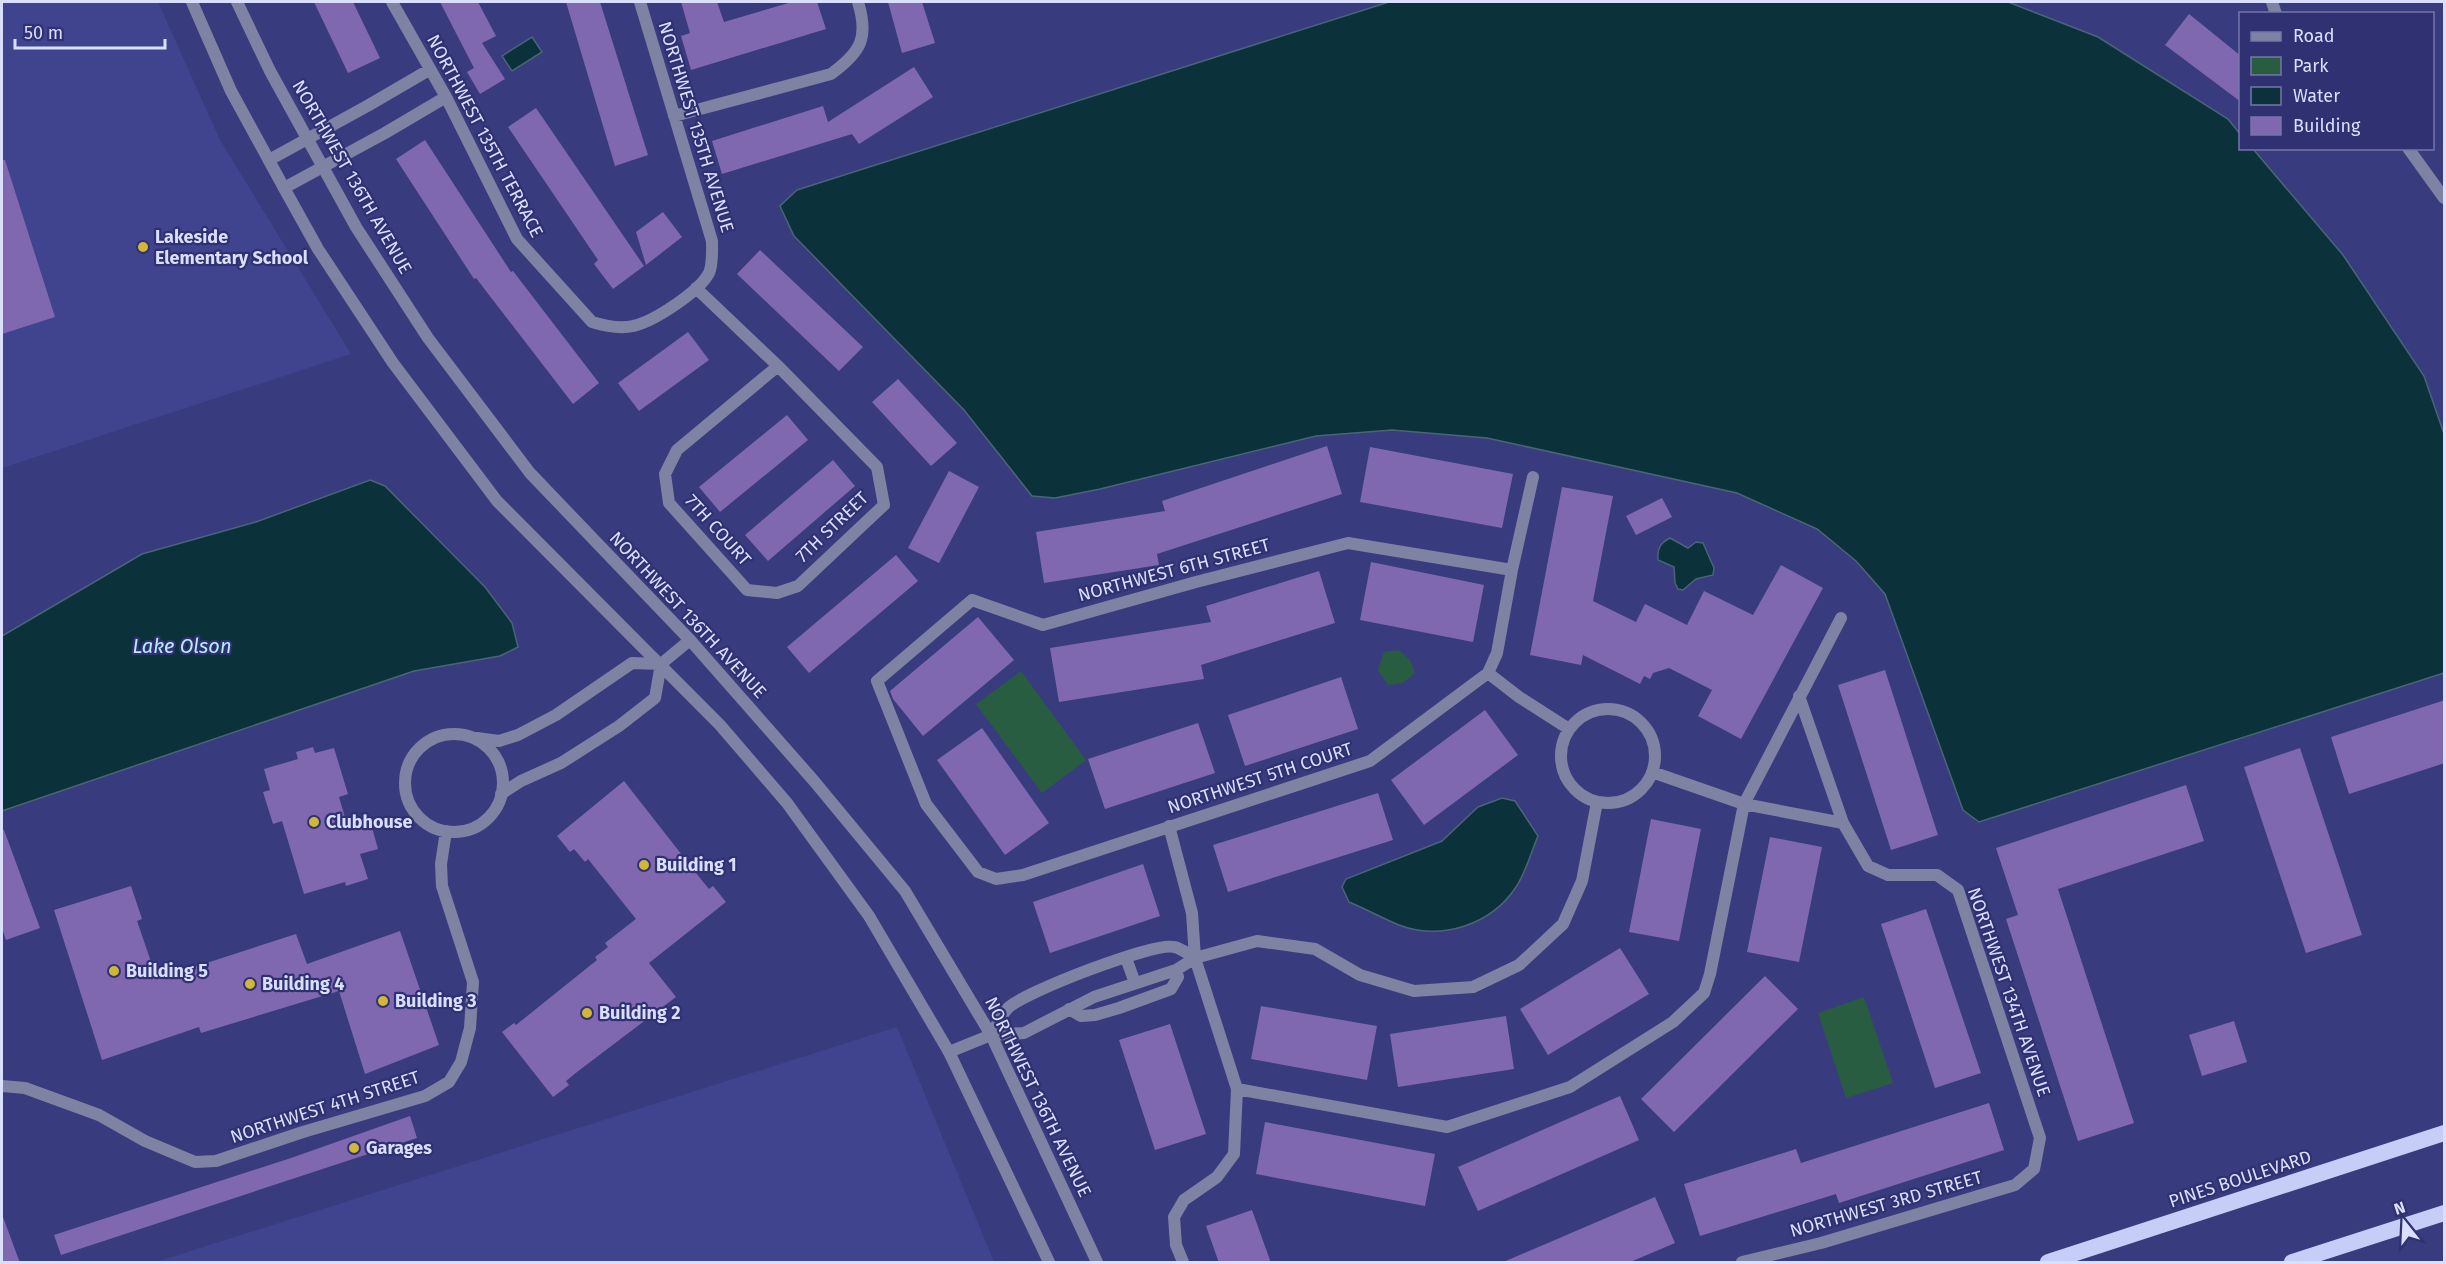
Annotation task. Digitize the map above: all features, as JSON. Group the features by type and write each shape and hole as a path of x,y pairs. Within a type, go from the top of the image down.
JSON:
{"highway":[{"name":"PINES BOULEVARD","path":"2048,1263 2445,1134"},
{"path":"2292,1263 2445,1213"}],"street":[{"path":"192,2 231,91 284,188 318,249 393,363 497,501 720,725 787,803 869,916 949,1052 1049,1263"},
{"name":"NORTHWEST 136TH AVENUE","path":"237,2 270,71 356,227 429,338 530,473 690,640 814,781 905,891 991,1035 1097,1263"},
{"name":"NORTHWEST 135TH TERRACE","path":"392,2 446,97 517,239 592,322 608,327 632,327 661,314 696,288"},
{"name":"NORTHWEST 135TH AVENUE","path":"640,2 712,241 712,258 708,274 696,288"},
{"path":"674,116 831,74 857,49 864,34 858,2"},
{"path":"269,160 429,70"},
{"path":"284,188 446,97"},
{"path":"2409,150 2445,198"},
{"path":"696,288 778,366"},
{"name":"7TH COURT","path":"777,593 747,590 669,503 665,474 677,450 778,366"},
{"name":"7TH STREET","path":"777,593 798,586 884,505 877,467 778,366"},
{"path":"1533,477 1512,570 1497,653 1488,673 1518,697 1569,729"},
{"name":"NORTHWEST 6TH STREET","path":"996,879 978,872 926,804 877,681 972,600 1043,625 1196,582 1348,543 1512,570"},
{"path":"1237,1089 1447,1127 1570,1087 1672,1022 1704,993 1710,974 1744,804 1841,618"},
{"path":"501,794 521,781 561,763 636,715 655,698 661,664 690,640"},
{"path":"468,736 482,743 494,754 501,768 503,784 496,809 479,826 464,832 446,831 430,826 418,818 409,804 404,789 405,773 411,758 422,746 436,737 452,734 468,736 499,741 518,735 556,715 632,663 661,664"},
{"name":"NORTHWEST 5TH COURT","path":"996,879 1023,875 1370,761 1488,673"},
{"name":"NORTHWEST 134TH AVENUE","path":"1799,696 1843,823 1868,866 1887,875 1937,875 1958,890 2040,1138 2034,1169"},
{"path":"1600,710 1623,711 1636,718 1647,729 1653,742 1655,758 1652,772 1646,784 1630,797 1611,803 1597,802 1583,796 1571,786 1563,773 1560,758 1562,742 1569,729 1580,718 1600,710"},
{"path":"1652,772 1744,804 1843,823"},
{"path":"949,1052 991,1035 1024,1033 1094,997 1176,970 1195,958 1257,941 1314,949 1360,975 1414,991 1473,987 1519,965 1563,924 1582,881 1597,802"},
{"path":"1169,826 1192,913 1195,958 1237,1089 1234,1154 1217,1178 1184,1200 1174,1217 1176,1245 1183,1263"},
{"name":"NORTHWEST 4TH STREET","path":"2,1086 25,1088 99,1115 146,1141 195,1162 216,1161 303,1132 425,1096 449,1082 461,1062 470,1028 473,982 442,886 441,864 446,831"},
{"path":"991,1035 1009,1007 1067,979 1149,950 1174,946 1195,958"},
{"path":"1126,958 1135,982"},
{"path":"1069,1010 1082,1016 1095,1015 1171,989 1178,977 1176,970"},
{"name":"NORTHWEST 3RD STREET","path":"1742,1263 1821,1243 2014,1185 2034,1169"}],"shaded area":[{"name":"Lakeside Elementary School","path":"2,2 158,2 220,140 351,354 2,468"},
{"path":"897,1027 994,1262 156,1262"}],"green space":[{"path":"1399,650 1410,660 1415,673 1403,683 1388,685 1378,670 1384,652"},
{"path":"1021,671 1086,760 1042,793 976,704"},
{"path":"1864,997 1893,1083 1846,1098 1818,1013"}],"water":[{"path":"1389,2 2008,2 2098,37 2228,119 2239,133 2239,150 2254,150 2343,255 2424,376 2444,434 2444,673 1979,822 1963,810 1885,594 1856,561 1817,529 1737,493 1487,438 1392,430 1316,436 1100,489 1055,498 1032,496 964,410 794,236 780,206 797,190"},
{"path":"532,37 542,52 512,71 502,56"},
{"name":"Lake Olson","path":"370,480 385,486 485,587 512,623 518,647 500,656 414,671 2,811 2,636 142,554 256,522"},
{"path":"1670,538 1688,548 1696,542 1703,543 1714,568 1713,575 1696,579 1683,590 1678,589 1675,583 1674,567 1658,560 1660,547"},
{"path":"1502,798 1515,801 1538,836 1520,881 1506,900 1493,911 1479,920 1448,930 1415,930 1349,902 1342,887 1346,879 1442,841 1478,807"}],"building":[{"path":"314,2 353,2 380,58 348,73"},
{"path":"440,2 478,2 496,36 482,43 505,79 480,94 467,72 474,68"},
{"path":"566,2 600,2 648,155 615,166"},
{"path":"681,2 717,2 724,22 792,2 817,2 826,29 691,70 681,36 690,33"},
{"path":"888,2 922,2 935,43 902,53"},
{"path":"2189,14 2239,54 2239,100 2165,45"},
{"path":"914,67 933,97 859,144 852,134 722,174 712,141 823,106 828,122"},
{"path":"536,108 644,266 613,289 594,264 598,260 508,127"},
{"path":"425,140 511,272 513,271 599,383 573,404 476,278 474,279 396,159"},
{"path":"2,160 5,160 55,317 2,334"},
{"path":"663,212 682,237 646,265 636,232"},
{"path":"760,250 863,347 839,371 737,274"},
{"path":"688,332 709,360 639,411 618,383"},
{"path":"898,379 957,443 931,466 872,402"},
{"path":"787,415 808,440 720,512 699,487"},
{"path":"1327,446 1342,494 1157,554 1159,565 1044,583 1036,532 1165,511 1162,501"},
{"path":"1370,447 1513,474 1502,528 1360,502"},
{"path":"833,460 855,486 768,561 745,535"},
{"path":"949,471 979,487 939,563 908,548"},
{"path":"1562,487 1613,496 1593,601 1636,622 1645,604 1687,625 1704,591 1753,615 1781,565 1823,588 1741,739 1698,716 1712,690 1669,668 1653,673 1650,679 1644,676 1640,684 1583,655 1581,665 1530,655"},
{"path":"1662,498 1672,517 1636,535 1626,516"},
{"path":"896,555 918,581 809,673 787,647"},
{"path":"1371,562 1484,585 1473,642 1360,620"},
{"path":"1319,571 1335,623 1201,665 1204,679 1059,702 1050,648 1211,622 1206,606"},
{"path":"978,617 1014,660 923,736 893,699 890,691"},
{"path":"1885,670 1938,835 1891,850 1838,685"},
{"path":"1341,677 1358,729 1245,766 1228,715"},
{"path":"2445,700 2445,763 2349,794 2331,737"},
{"path":"1485,710 1518,755 1424,825 1391,780"},
{"path":"1198,723 1215,773 1105,809 1088,759"},
{"path":"982,728 1049,823 1005,855 937,760"},
{"name":"Clubhouse","path":"313,747 315,753 334,748 348,794 339,797 349,831 371,824 378,849 360,854 368,879 346,886 345,882 304,894 282,821 273,824 263,792 270,790 264,769 298,759 296,752"},
{"path":"2300,748 2362,935 2306,953 2244,767"},
{"path":"624,781 709,889 713,886 726,902 649,963 676,997 577,1072 566,1081 569,1085 553,1097 502,1032 514,1023 516,1025 597,960 595,957 608,947 605,943 636,919 588,859 585,862 574,849 570,852 557,836"},
{"path":"2186,785 2204,841 2058,889 2134,1123 2078,1141 2006,919 2018,915 1996,848"},
{"path":"1378,793 1393,840 1228,892 1213,845"},
{"path":"1651,819 1701,829 1679,941 1629,932"},
{"path":"2,830 4,830 40,928 6,940 2,928"},
{"path":"1770,837 1822,847 1799,962 1747,952"},
{"path":"1143,864 1160,916 1050,953 1033,902"},
{"path":"131,886 142,919 137,921 157,979 296,934 307,964 400,931 439,1045 365,1074 339,991 201,1033 199,1027 102,1060 54,910"},
{"path":"1926,909 1981,1073 1935,1088 1881,924"},
{"path":"1620,948 1649,994 1548,1055 1520,1009"},
{"path":"1765,976 1798,1009 1674,1132 1641,1099"},
{"path":"1261,1006 1377,1026 1367,1080 1251,1059"},
{"path":"1506,1016 1514,1069 1398,1087 1390,1034"},
{"path":"2234,1021 2247,1062 2202,1076 2189,1035"},
{"path":"1170,1024 1206,1134 1155,1150 1119,1040"},
{"path":"1620,1096 1639,1140 1478,1211 1458,1167"},
{"path":"1989,1103 2004,1150 1839,1203 1836,1194 1700,1236 1684,1184 1796,1149 1801,1163"},
{"path":"410,1116 417,1138 61,1255 54,1235 291,1158"},
{"path":"1265,1122 1435,1154 1425,1206 1256,1174"},
{"path":"1655,1197 1675,1243 1628,1263 1501,1263"},
{"path":"1252,1210 1271,1263 1219,1263 1206,1226"},
{"path":"3,1217 20,1263 2,1263"}],"place":[{"name":"Lakeside Elementary School","path":"143,247"},
{"name":"Clubhouse","path":"314,822"},
{"name":"Building 1","path":"644,865"},
{"name":"Building 5","path":"114,971"},
{"name":"Building 4","path":"250,984"},
{"name":"Building 3","path":"383,1001"},
{"name":"Building 2","path":"587,1013"},
{"name":"Garages","path":"354,1148"}]}
